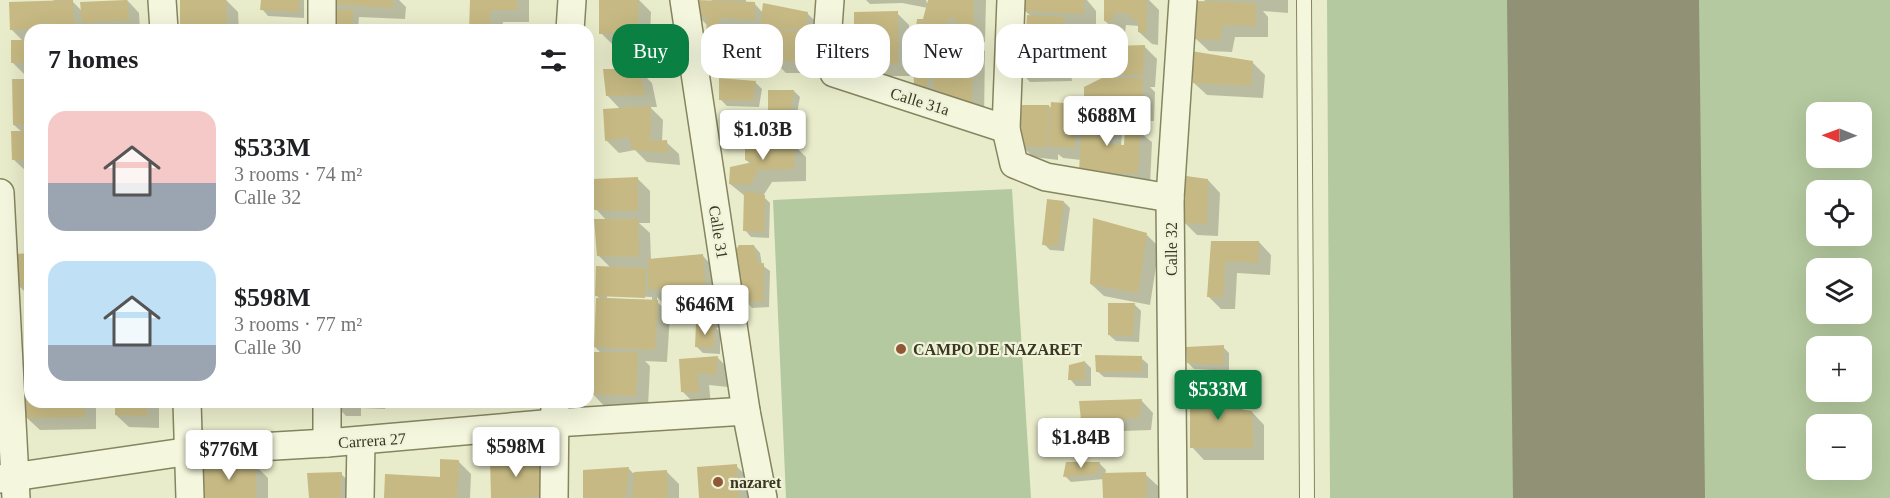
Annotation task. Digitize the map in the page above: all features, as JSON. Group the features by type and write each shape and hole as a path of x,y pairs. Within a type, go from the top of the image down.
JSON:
{"street":[{"path":"162,0 164,24"},
{"path":"322,0 322,24"},
{"path":"570,24 572,0"},
{"name":"Calle 31","path":"684,0 746,411 763,498"},
{"name":"Calle 31a","path":"830,0 827,41 834,73 1006,129"},
{"path":"1011,0 1006,129 1014,164 1046,177 1170,198"},
{"name":"Calle 32","path":"1173,498 1170,198 1183,0"},
{"path":"0,193 10,485"},
{"path":"187,408 190,498"},
{"path":"327,408 327,443"},
{"name":"Carrera 27","path":"10,485 190,451 361,441 555,413 746,411"},
{"path":"554,498 555,413"},
{"path":"360,498 361,441"}],"lane":[{"path":"1304,0 1308,498"}],"green space":[{"path":"1327,0 1535,0 1541,498 1330,498"},
{"path":"1663,0 1890,0 1890,498 1669,498"},
{"name":"CAMPO DE NAZARET","path":"1012,189 1031,498 786,498 773,200"}],"building":[{"path":"73,0 74,24 24,24 24,30 10,30 9,2"},
{"path":"127,0 129,20 82,23 80,2"},
{"path":"180,0 226,0 227,24 180,24"},
{"path":"261,0 299,0 299,12 260,10"},
{"path":"329,0 393,0 393,8 328,4"},
{"path":"470,0 517,0 517,10 491,10 490,24 469,24"},
{"path":"599,0 639,0 638,24 612,24 612,34 599,34"},
{"path":"696,0 755,2 755,20 720,18 719,24 707,24 707,17 696,17"},
{"path":"928,0 974,0 973,24 955,24 955,17 949,19 948,24 916,24 917,19 923,19"},
{"path":"1024,0 1084,0 1084,14 1024,11"},
{"path":"1104,0 1147,0 1146,33 1138,32 1138,20 1130,18 1131,14 1114,13 1113,21 1104,21"},
{"path":"1197,1 1256,3 1256,26 1223,25 1220,40 1195,39"},
{"path":"763,3 808,12 807,24 795,24 795,30 783,29 783,24 760,24"},
{"path":"330,10 353,10 353,24 331,24"},
{"path":"898,11 898,64 890,64 890,24 854,24 854,12"},
{"path":"1027,15 1064,17 1064,24 1026,24"},
{"path":"783,30 795,32 795,61 783,61"},
{"path":"11,40 24,40 24,63 11,63"},
{"path":"1128,45 1145,45 1143,75 1128,75"},
{"path":"1191,51 1253,61 1251,86 1193,83"},
{"path":"603,69 612,69 612,78 642,78 645,95 606,96"},
{"path":"719,78 756,81 753,101 719,100"},
{"path":"914,78 927,78 927,92 914,91"},
{"path":"933,78 972,78 972,108 942,107 942,91 933,90"},
{"path":"1102,78 1143,78 1142,109 1084,107 1084,87"},
{"path":"12,79 24,79 24,125 13,125"},
{"path":"768,90 794,90 790,116 768,113"},
{"path":"1051,102 1077,104 1075,148 1048,146"},
{"path":"1021,105 1049,105 1046,148 1019,145"},
{"path":"651,106 650,141 667,140 668,153 633,150 629,137 605,141 603,109"},
{"path":"746,111 755,111 756,140 723,144 720,125 743,124"},
{"path":"1120,114 1120,123 1110,122 1108,144 1124,145 1125,128 1140,128 1138,174 1079,172 1082,115"},
{"path":"773,117 796,117 797,140 771,140"},
{"path":"11,131 24,131 24,159 12,160"},
{"path":"745,143 794,143 794,169 759,170 750,185 729,184 730,167 753,162 745,160"},
{"path":"1186,176 1208,179 1207,224 1182,223"},
{"path":"638,177 638,211 594,210 594,179"},
{"path":"744,191 765,195 764,232 743,231"},
{"path":"1047,199 1064,201 1058,246 1042,245"},
{"path":"1093,218 1147,233 1138,293 1090,284"},
{"path":"594,219 638,219 639,257 597,256"},
{"path":"1211,241 1259,241 1258,263 1225,261 1223,297 1207,297"},
{"path":"739,245 754,245 758,264 764,263 763,301 744,302 735,251"},
{"path":"24,253 24,285 16,286 16,254"},
{"path":"703,254 708,315 694,320 690,319 677,288 648,290 648,259"},
{"path":"596,266 646,268 645,298 595,296"},
{"path":"596,298 658,300 655,350 594,347"},
{"path":"1108,303 1135,303 1133,336 1108,335"},
{"path":"696,323 714,324 714,348 695,347"},
{"path":"1224,345 1223,365 1187,363 1186,347"},
{"path":"594,352 638,352 636,396 594,394"},
{"path":"1095,355 1142,356 1142,372 1096,372"},
{"path":"718,356 716,375 697,373 699,393 681,392 679,359"},
{"path":"1085,361 1085,380 1068,380 1069,365"},
{"path":"1190,389 1231,389 1231,408 1252,411 1253,448 1190,448"},
{"path":"1142,399 1139,418 1081,420 1079,401"},
{"path":"26,408 84,408 85,417 26,418"},
{"path":"115,408 147,408 147,416 115,415"},
{"path":"540,457 542,497 491,498 490,459"},
{"path":"440,459 459,460 457,498 384,498 385,474 440,477"},
{"path":"1066,462 1100,462 1098,473 1063,477"},
{"path":"202,463 256,464 256,498 203,498"},
{"name":"nazaret","path":"737,464 739,498 699,498 697,467"},
{"path":"629,467 626,498 583,498 583,470"},
{"path":"667,470 668,498 632,498 634,472"},
{"path":"342,472 340,498 309,498 307,473"},
{"path":"1146,472 1147,498 1103,498 1102,473"}],"runway":[{"path":"1603,0 1609,498"}],"place":[{"name":"CAMPO DE NAZARET","path":"901,349"},
{"name":"nazaret","path":"718,482"}]}
